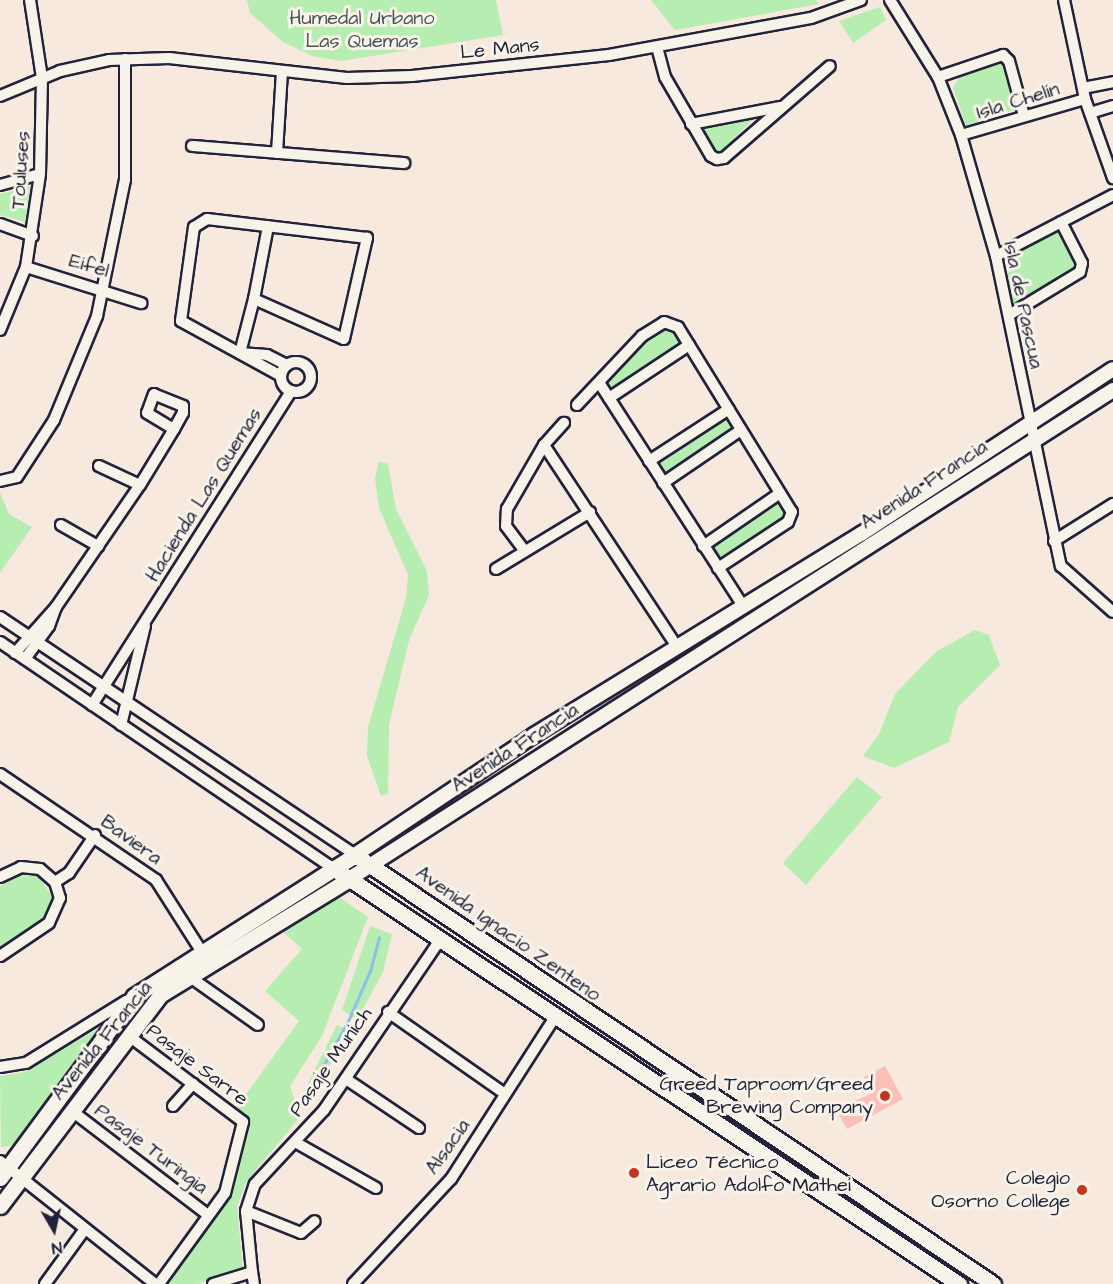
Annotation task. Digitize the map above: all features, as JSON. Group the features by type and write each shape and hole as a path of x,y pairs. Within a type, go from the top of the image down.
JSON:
{"main road":[{"name":"Avenida Ignacio Zenteno","path":"355,855 614,1033 993,1284"},
{"name":"Avenida Francia","path":"0,1206 160,995 190,977 206,959 333,868 355,855"},
{"name":"Avenida Ignacio Zenteno","path":"333,868 959,1284"},
{"name":"Avenida Francia","path":"3,1169 134,996 206,959 349,879"},
{"path":"599,1046 614,1033"},
{"path":"82,1067 98,1077"},
{"path":"886,1236 896,1221"}],"street":[{"name":"Touluses","path":"0,330 26,267 33,236 40,174 42,78 30,0"},
{"name":"Le Mans","path":"0,96 77,66 125,59 169,58 347,78 412,76 657,47 811,18 861,0"},
{"name":"Isla de Pascua","path":"890,0 938,77 961,135 996,256 1054,541 1064,572 1113,612"},
{"path":"1065,0 1084,94 1113,178"},
{"path":"657,47 662,70 711,156 724,158 780,107 830,66"},
{"path":"938,77 1003,55 1009,61 1024,116"},
{"path":"0,482 17,477 54,420 84,352 105,289 125,180 125,59"},
{"path":"277,153 282,71"},
{"name":"Isla Chelín","path":"961,135 1024,116 1113,82"},
{"path":"1090,113 1113,106"},
{"path":"692,124 780,107"},
{"path":"192,146 404,163"},
{"path":"0,184 40,174"},
{"path":"996,256 1113,195"},
{"path":"254,298 344,339 369,246 360,235 207,219 194,227 181,321 281,376 291,391"},
{"path":"1009,315 1080,272 1082,263 1061,222"},
{"path":"0,224 33,236"},
{"path":"240,353 254,298 268,226"},
{"name":"Eifel","path":"26,267 105,289 141,303"},
{"path":"0,298 12,301"},
{"path":"578,405 600,384 642,336 664,322 678,327 780,493 792,518 718,568"},
{"path":"609,398 689,345"},
{"path":"240,353 267,355 286,365 281,376"},
{"name":"Hacienda Las Quemas","path":"92,705 103,684 291,391 308,386 311,374 298,362 286,365"},
{"name":"Avenida Francia","path":"349,879 772,609 951,475 1113,369"},
{"path":"600,384 743,606"},
{"name":"Avenida Francia","path":"355,855 596,696 762,595 959,488 1113,390"},
{"path":"649,461 729,410"},
{"path":"524,550 505,519 544,445 564,423"},
{"path":"25,659 56,607 140,485 174,429"},
{"path":"663,483 741,430"},
{"path":"544,445 688,664"},
{"path":"99,466 140,485"},
{"path":"951,475 959,488"},
{"path":"703,546 780,493"},
{"path":"1054,541 1113,504"},
{"path":"496,569 590,512"},
{"path":"61,525 98,546"},
{"path":"762,595 772,609"},
{"path":"15,653 27,636 56,607"},
{"name":"Avenida Ignacio Zenteno","path":"0,617 355,855"},
{"path":"121,725 146,619"},
{"name":"Avenida Ignacio Zenteno","path":"0,642 333,868"},
{"name":"Baviera","path":"0,774 95,835 162,885 206,959"},
{"path":"55,882 69,873 95,835"},
{"path":"0,877 31,867 55,882 60,898 55,916 0,956"},
{"name":"Pasaje Munich","path":"252,1272 246,1211 255,1184 295,1142 346,1079 388,1012 440,940"},
{"path":"190,977 258,1025"},
{"path":"0,1067 27,1064 134,996"},
{"path":"388,1012 505,1094"},
{"name":"Alsacia","path":"353,1284 450,1179 555,1017"},
{"name":"Pasaje Sarre","path":"129,1036 243,1122 225,1193 208,1215"},
{"path":"346,1079 419,1128"},
{"path":"173,1106 193,1084"},
{"name":"Pasaje Turingia","path":"72,1111 208,1215"},
{"path":"295,1142 376,1188"},
{"path":"3,1169 21,1179 157,1284 208,1215"},
{"path":"246,1211 301,1233 315,1221"},
{"path":"45,1284 85,1229"},
{"path":"213,1284 252,1272 254,1284"}],"green space":[{"name":"Humedal Urbano Las Quemas","path":"247,0 496,0 503,35 341,61 312,56 283,42 250,13"},
{"path":"651,0 816,0 819,4 675,30"},
{"path":"880,7 886,20 853,43 839,21"},
{"path":"1001,60 1008,67 1017,109 966,126 953,88 960,75 985,62"},
{"path":"759,114 719,153 711,151 696,127"},
{"path":"30,186 25,222 0,215 0,194"},
{"path":"1061,228 1077,259 1075,267 1011,305 1002,259 1007,249"},
{"path":"663,329 671,330 681,345 610,393 607,385 645,340"},
{"path":"725,417 733,431 665,475 656,462"},
{"path":"379,461 388,464 396,509 427,571 429,595 409,640 389,725 388,794 381,796 367,756 368,727 406,598 408,575 379,508 375,478"},
{"path":"0,493 9,514 32,527 0,573"},
{"path":"780,502 788,516 720,560 711,546"},
{"path":"975,630 989,635 1000,665 958,707 949,742 894,768 863,756 879,734 895,694 937,651"},
{"path":"857,777 882,797 806,885 783,863"},
{"path":"37,875 54,899 49,914 0,948 0,886 18,876"},
{"path":"339,897 368,917 322,1036 290,1086 300,1117 246,1182 237,1207 243,1269 197,1284 169,1284 230,1194 250,1118 236,1108 299,1021 265,991 302,949 282,931"},
{"path":"370,926 392,934 383,972 357,1020 342,1010"},
{"path":"337,1025 351,1031 307,1102 301,1097"},
{"path":"96,1030 99,1032 14,1145 1,1147 0,1076 25,1072"}],"building":[{"name":"Greed Taproom/Greed Brewing Company","path":"885,1066 903,1099 847,1129 836,1109 873,1093 864,1077"}],"waterway":[{"path":"304,1100 348,1021 370,971 379,937"}],"place":[{"name":"Greed Taproom/Greed Brewing Company","path":"885,1096"},
{"name":"Liceo Técnico Agrario Adolfo Mathei","path":"634,1173"},
{"name":"Colegio Osorno College","path":"1082,1190"}]}
